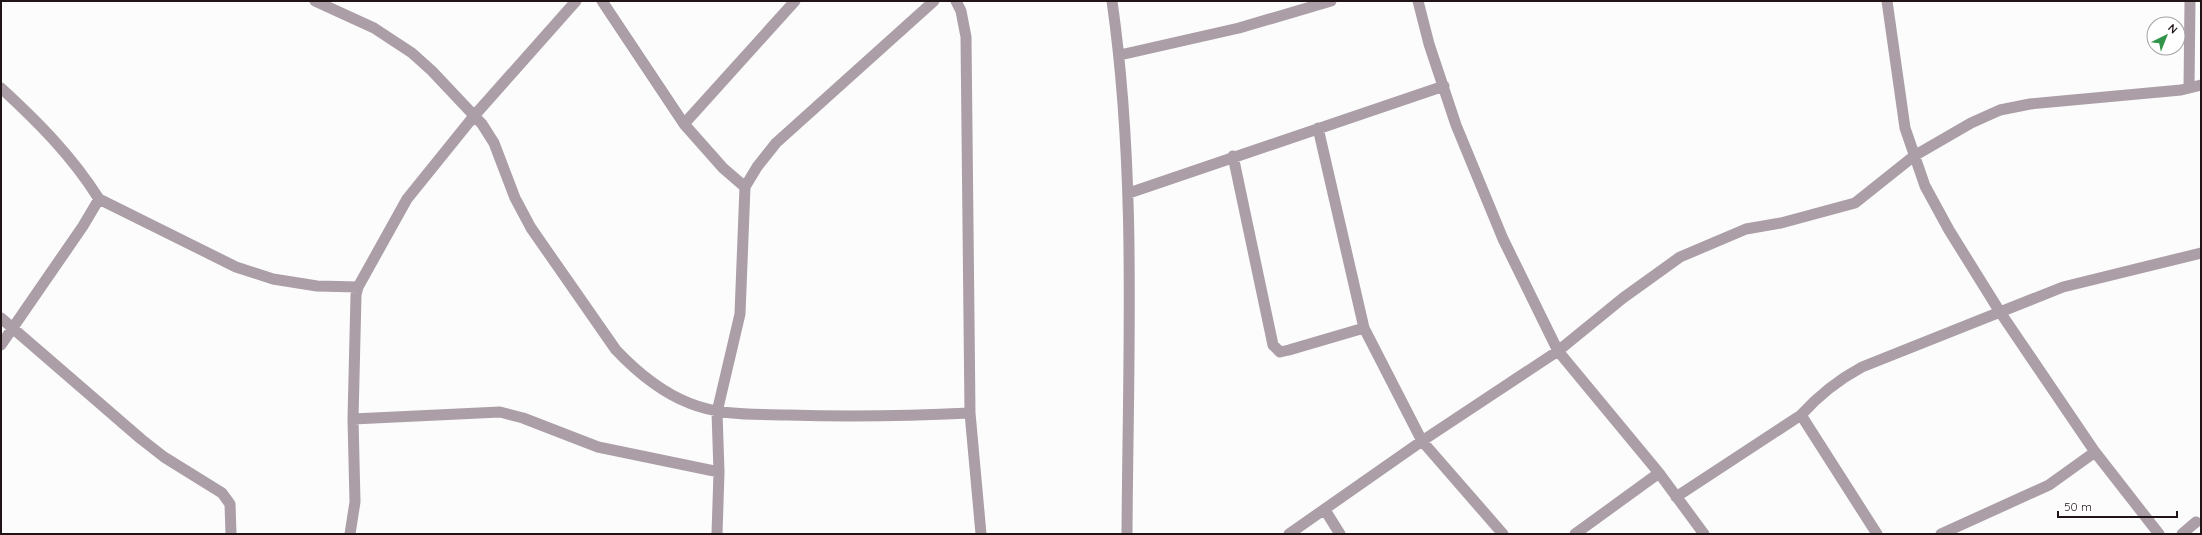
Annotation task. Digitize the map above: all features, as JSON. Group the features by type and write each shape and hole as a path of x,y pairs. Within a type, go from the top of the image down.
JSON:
{"street":[{"path":"315,1 331,4 374,28 412,53 432,71 482,124 494,143 515,198 531,228 616,350 632,367 662,388 688,403 717,412 880,417 970,413"},
{"path":"350,534 355,502 353,419 356,295 358,287 407,199 474,116 576,1"},
{"path":"602,1 684,124 723,168 745,187"},
{"path":"684,124 795,1"},
{"path":"717,534 719,472 717,412 740,314 745,187 757,167 776,142 934,1"},
{"path":"956,1 961,11 966,37 970,413 981,534"},
{"path":"1112,1 1120,55 1129,193 1127,534"},
{"path":"1120,55 1239,28 1331,1"},
{"path":"1418,1 1429,44 1456,125 1503,239 1558,351 1658,473 1704,534"},
{"path":"1887,1 1905,128 1925,186 1949,230 2000,312 2095,452 2159,534"},
{"path":"2189,88 2190,1"},
{"path":"1289,534 1422,441 1558,351 1623,298 1680,257 1746,228 1781,223 1855,203 1914,156 1972,123 2000,110 2030,104 2189,88 2201,85"},
{"path":"1129,193 1233,156 1444,86"},
{"path":"1,88 37,121 66,153 82,173 99,199 236,267 266,277 317,286 358,287"},
{"path":"1318,128 1364,328 1422,441 1503,534"},
{"path":"1233,156 1273,344 1280,352 1364,328"},
{"path":"1,345 83,226 99,199"},
{"path":"1676,497 1801,415 1815,399 1840,378 1862,367 2063,287 2201,253"},
{"path":"1,318 14,327 141,439 164,457 222,493 230,504 231,534"},
{"path":"353,419 500,412 523,418 598,447 719,472"},
{"path":"1801,415 1877,534"},
{"path":"1941,534 2050,485 2095,452"},
{"path":"1575,534 1658,473"},
{"path":"1325,510 1340,534"},
{"path":"2182,534 2196,522"}]}
